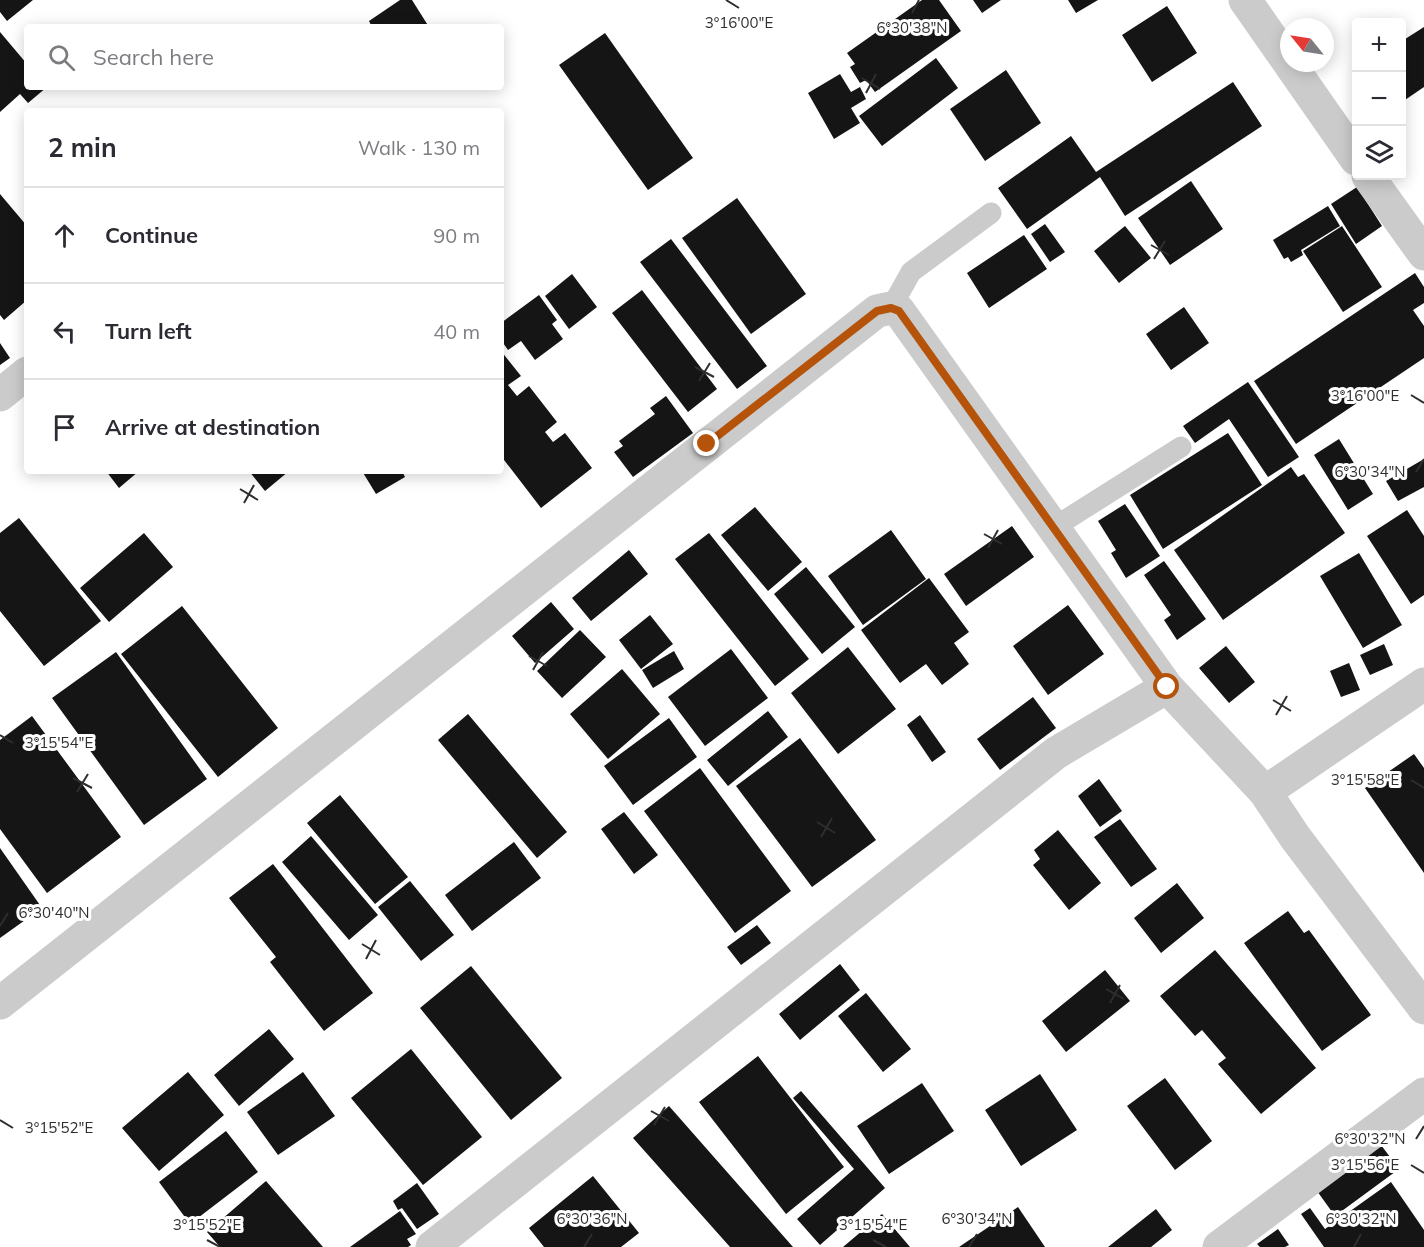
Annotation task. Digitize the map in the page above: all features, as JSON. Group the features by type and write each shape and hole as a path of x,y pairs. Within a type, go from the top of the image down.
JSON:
{"street":[{"path":"1245,0 1280,50"},
{"path":"1295,72 1352,153"},
{"path":"1371,180 1424,254"},
{"path":"0,1003 850,332 877,311 891,308 899,311 1167,687 1265,792 1295,837 1424,1008"},
{"path":"0,395 24,375"},
{"path":"1265,792 1424,684"},
{"path":"432,1247 1056,753 1167,687"},
{"path":"1219,1247 1424,1094"}],"lane":[{"path":"891,308 912,272 991,213"},
{"path":"1053,528 1180,447"}],"building":[{"path":"0,0 33,0 7,21 0,12"},
{"path":"400,0 412,0 427,24 370,24 369,21"},
{"path":"922,0 939,0 961,31 875,92 866,80 860,83 850,67 855,64 847,53"},
{"path":"973,0 1001,0 982,13"},
{"path":"1068,0 1098,0 1076,13"},
{"path":"1167,6 1197,53 1152,82 1122,35"},
{"path":"1424,27 1424,87 1406,99 1406,72 1406,38"},
{"path":"0,32 24,60 24,90 43,90 28,103 20,94 0,112"},
{"path":"605,33 693,158 648,190 559,65"},
{"path":"936,58 958,88 882,146 859,116"},
{"path":"1006,70 1041,123 985,161 950,109"},
{"path":"840,74 851,92 860,87 866,99 851,108 860,123 834,139 808,93"},
{"path":"1233,82 1262,126 1125,216 1100,177 1027,229 998,188 1071,136 1096,172"},
{"path":"1191,181 1223,229 1170,265 1138,218"},
{"path":"1357,187 1382,226 1356,244 1331,204"},
{"path":"0,194 24,222 24,303 4,320 0,315"},
{"path":"737,198 806,294 751,334 682,238"},
{"path":"1328,206 1340,226 1301,250 1303,255 1291,262 1288,257 1284,259 1273,240"},
{"path":"1045,224 1065,252 1050,262 1031,234"},
{"path":"1125,226 1151,258 1119,283 1094,251"},
{"path":"1342,226 1382,287 1343,312 1303,251"},
{"path":"1024,235 1047,269 989,308 967,273"},
{"path":"671,239 767,366 737,389 640,262"},
{"path":"1415,273 1424,287 1424,303 1413,310 1424,326 1424,358 1296,444 1254,381"},
{"path":"572,274 597,307 569,329 545,296"},
{"path":"642,290 717,389 688,412 612,313"},
{"path":"539,295 557,320 552,324 563,339 535,360 521,341 508,350 504,344 504,321"},
{"path":"1184,307 1209,343 1171,370 1146,334"},
{"path":"0,343 10,358 0,365"},
{"path":"504,355 521,376 508,385 517,396 529,386 557,422 545,432 553,442 565,433 592,468 541,508 504,460"},
{"path":"1248,382 1299,457 1268,477 1229,419 1195,443 1183,426"},
{"path":"666,396 693,433 633,477 614,452 623,446 619,441 655,414 650,408"},
{"path":"1228,433 1262,485 1163,549 1130,495"},
{"path":"1339,439 1373,494 1348,510 1314,455"},
{"path":"1424,459 1424,487 1398,501 1386,481"},
{"path":"1291,467 1298,477 1304,474 1345,533 1223,620 1174,550"},
{"path":"108,474 135,474 119,488"},
{"path":"251,474 285,474 265,491"},
{"path":"364,474 404,474 405,477 376,494"},
{"path":"1125,504 1160,556 1126,578 1111,553 1116,550 1098,521"},
{"path":"755,507 802,562 768,591 721,535"},
{"path":"1407,510 1424,536 1424,595 1411,604 1367,536"},
{"path":"19,518 101,621 44,666 0,611 0,533"},
{"path":"1012,526 1034,557 966,606 944,574"},
{"path":"891,530 926,579 863,625 828,576"},
{"path":"144,533 173,567 109,622 80,588"},
{"path":"709,533 809,659 775,686 675,559"},
{"path":"629,550 648,574 591,621 572,598"},
{"path":"1359,553 1402,625 1363,648 1320,576"},
{"path":"1164,561 1206,619 1177,640 1164,620 1171,615 1144,575"},
{"path":"806,567 855,627 822,654 774,594"},
{"path":"929,578 969,632 954,643 969,664 942,685 926,664 900,683 861,630"},
{"path":"551,602 574,629 535,663 512,636"},
{"path":"1068,605 1104,654 1048,695 1013,646"},
{"path":"182,606 278,728 218,777 121,654"},
{"path":"650,615 673,644 641,669 619,640"},
{"path":"580,630 606,657 562,698 537,671"},
{"path":"1384,644 1393,665 1370,675 1360,655"},
{"path":"1226,646 1255,682 1229,703 1199,668"},
{"path":"848,647 896,709 838,754 791,693"},
{"path":"731,649 768,698 705,746 668,697"},
{"path":"674,651 684,669 653,688 642,670"},
{"path":"116,652 207,779 144,825 52,698"},
{"path":"1349,663 1360,690 1341,697 1330,671"},
{"path":"622,669 660,714 608,759 570,714"},
{"path":"1033,697 1056,728 1000,770 977,739"},
{"path":"768,711 788,737 728,786 707,760"},
{"path":"468,714 567,832 537,858 438,740"},
{"path":"920,715 946,752 932,762 907,725"},
{"path":"32,716 121,837 47,893 0,829 0,740"},
{"path":"669,718 697,757 633,805 604,766"},
{"path":"800,738 876,840 812,887 736,786"},
{"path":"1414,754 1424,768 1424,873 1365,788"},
{"path":"700,768 791,891 735,933 644,811"},
{"path":"1099,779 1122,811 1100,827 1078,796"},
{"path":"340,795 408,877 375,904 307,823"},
{"path":"624,812 658,855 634,874 601,829"},
{"path":"1120,819 1157,869 1131,887 1094,837"},
{"path":"1058,830 1101,883 1069,910 1033,865 1040,859 1034,850"},
{"path":"311,836 378,915 349,940 282,862"},
{"path":"514,842 541,878 472,931 445,895"},
{"path":"0,848 42,908 0,938"},
{"path":"273,864 373,993 324,1031 270,962 276,957 229,898"},
{"path":"410,881 454,935 421,961 378,907"},
{"path":"1177,883 1204,918 1161,953 1134,918"},
{"path":"1288,911 1304,933 1309,930 1371,1015 1322,1051 1244,943"},
{"path":"757,925 771,943 741,965 727,947"},
{"path":"1215,950 1316,1068 1261,1114 1218,1064 1226,1058 1202,1030 1195,1036 1160,996"},
{"path":"840,964 860,990 800,1040 779,1014"},
{"path":"471,966 562,1078 511,1120 420,1008"},
{"path":"1105,970 1130,1001 1066,1052 1042,1021"},
{"path":"866,993 911,1049 883,1072 838,1016"},
{"path":"269,1029 294,1059 239,1106 214,1075"},
{"path":"411,1049 482,1137 423,1185 351,1098"},
{"path":"758,1056 844,1167 786,1214 699,1102"},
{"path":"188,1072 224,1115 159,1171 122,1128"},
{"path":"303,1072 335,1116 278,1155 247,1112"},
{"path":"1040,1074 1077,1130 1021,1166 985,1110"},
{"path":"1165,1078 1212,1141 1175,1170 1127,1106"},
{"path":"922,1083 954,1131 889,1174 857,1126"},
{"path":"801,1091 885,1188 820,1245 797,1219 854,1169 793,1098"},
{"path":"669,1106 793,1247 730,1247 633,1138"},
{"path":"226,1131 258,1172 190,1224 159,1182"},
{"path":"1381,1145 1399,1169 1335,1216 1317,1191"},
{"path":"593,1176 639,1233 621,1247 544,1247 529,1228"},
{"path":"266,1181 323,1247 220,1247 207,1232"},
{"path":"1391,1182 1424,1230 1424,1247 1324,1247 1301,1214 1310,1208 1325,1229"},
{"path":"417,1183 439,1214 417,1229 402,1208 398,1210 393,1201"},
{"path":"1018,1207 1045,1247 959,1247"},
{"path":"1156,1209 1172,1230 1151,1247 1108,1247"},
{"path":"400,1211 416,1234 407,1239 411,1245 408,1247 350,1247"},
{"path":"882,1214 910,1247 843,1247"},
{"path":"1278,1229 1289,1245 1260,1247 1257,1244"}],"route":[{"path":"707,444 877,311 891,308 899,311 1167,687"}]}
